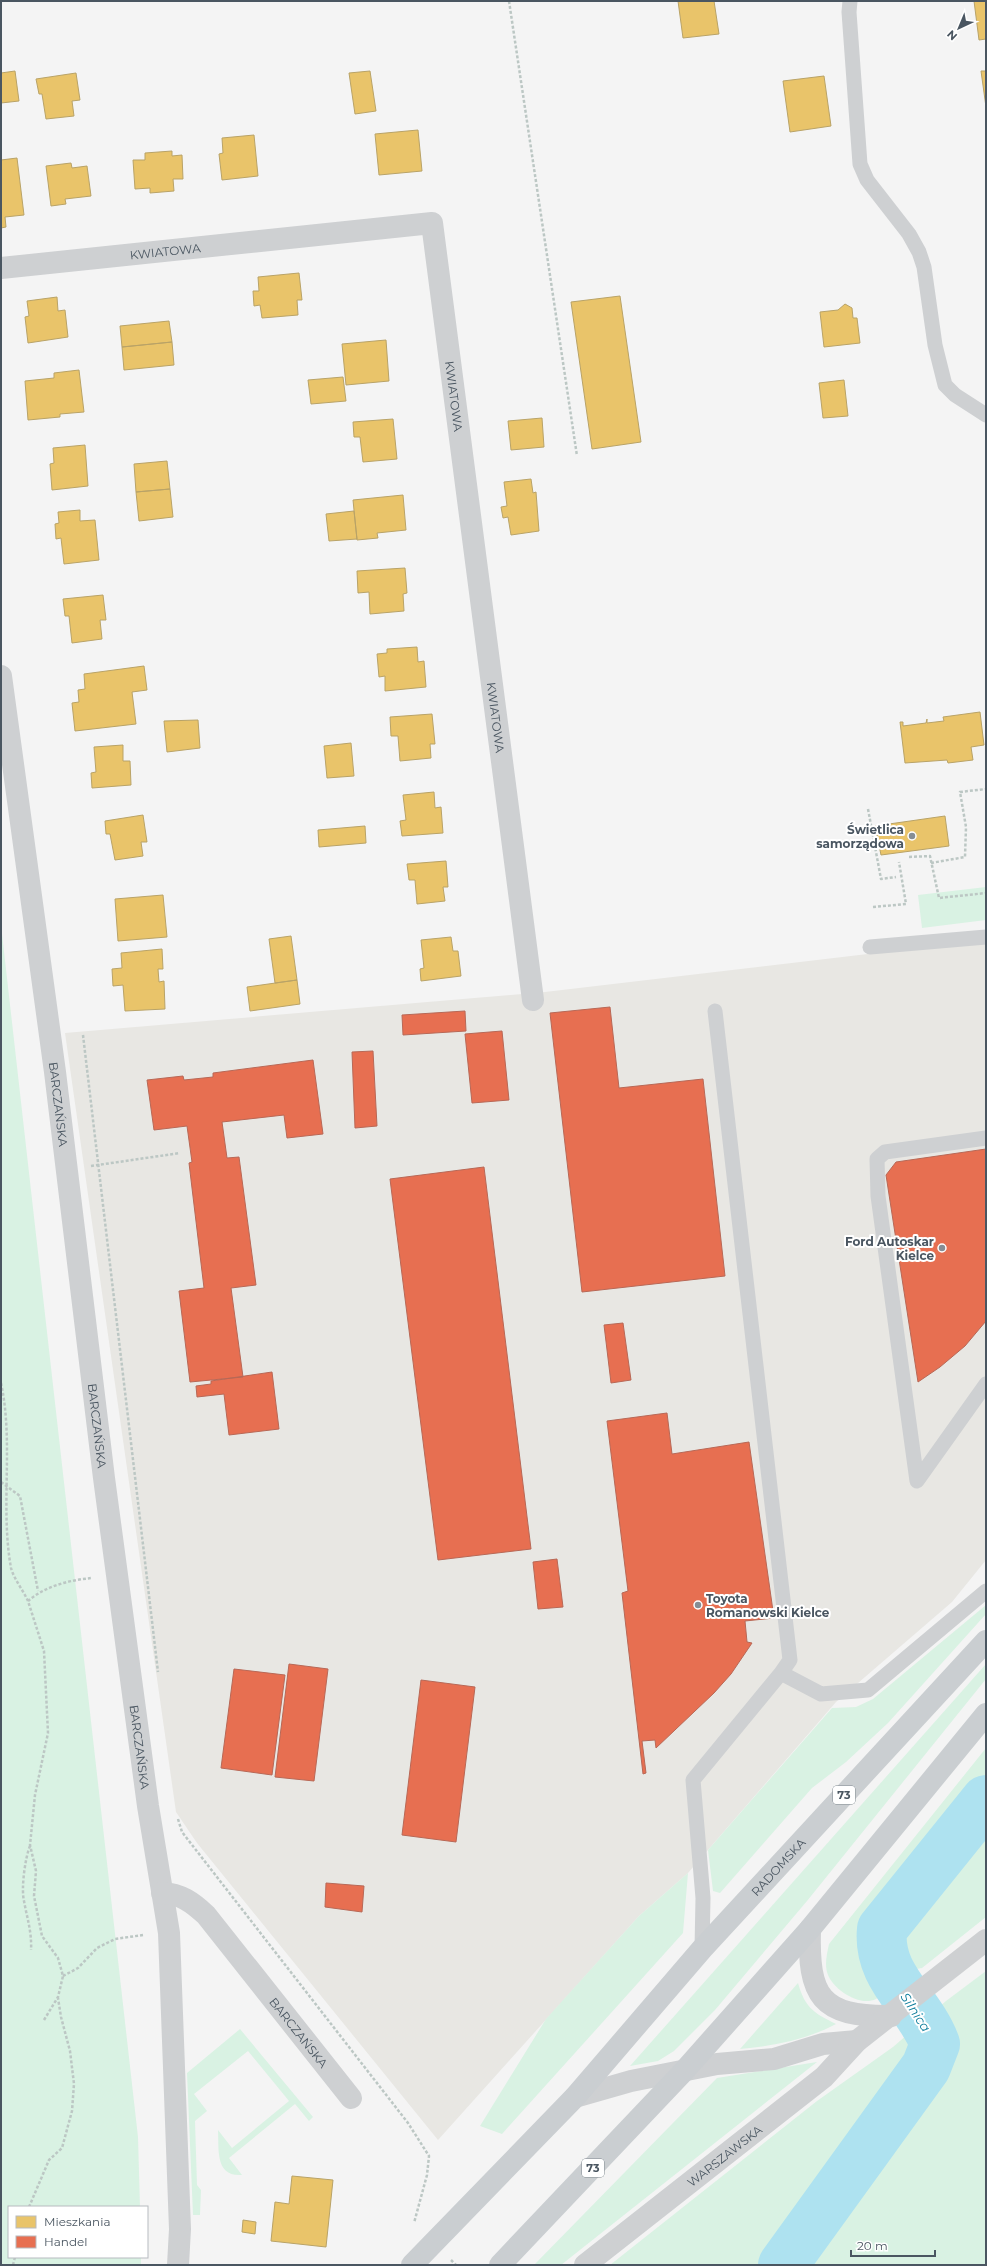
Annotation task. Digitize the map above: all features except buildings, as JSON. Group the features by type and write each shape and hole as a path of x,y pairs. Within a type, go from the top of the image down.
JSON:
{"main road":[{"name":"RADOMSKA","path":"576,2097 702,1949 986,1641"},
{"name":"73","path":"500,2265 684,2071 810,1929 986,1714"},
{"name":"73","path":"412,2265 576,2097"}],"street":[{"name":"KWIATOWA","path":"1,268 432,223 533,1000"},
{"name":"BARCZAŃSKA","path":"1,676 55,1072 117,1578 148,1806 162,1893 176,1894 191,1901 206,1915 351,2098"},
{"path":"162,1893 169,1933 180,2229 178,2265"},
{"path":"810,1929 809,1962 814,1986 824,1999 843,2011 861,2016 890,2016"},
{"name":"WARSZAWSKA","path":"585,2265 824,2077 857,2041 986,1940"},
{"path":"576,2097 631,2081 717,2064 774,2059 823,2044 857,2041"}],"lane":[{"path":"850,1 849,12 860,164 867,180 909,234 919,252 924,267 935,345 944,385 986,415"},
{"path":"870,947 986,937"},
{"path":"702,1949 703,1898 693,1780 790,1660 715,1011"},
{"path":"986,1138 885,1152 877,1159 878,1196 917,1481 986,1384"},
{"path":"781,1673 821,1694 868,1690 986,1591"}],"path":[{"path":"509,1 577,456"},
{"path":"931,863 965,857 966,827 960,792 986,789"},
{"path":"868,809 880,879 896,877"},
{"path":"909,858 930,856 940,898 986,893"},
{"path":"873,907 906,904 899,862"},
{"path":"83,1035 159,1678"},
{"path":"108,1163 180,1153"},
{"path":"1,1383 6,1408 4,1485 6,1535 12,1569 28,1600 44,1652 48,1733 35,1796 30,1845 25,1859 23,1899 32,1935 31,1950"},
{"path":"1,1482 20,1496 38,1591"},
{"path":"28,1600 38,1591 76,1580 117,1578"},
{"path":"176,1812 182,1832 408,2123 428,2156 427,2175 414,2223"},
{"path":"30,1845 36,1871 34,1896 42,1936 58,1958 63,1976 58,1997 44,2020"},
{"path":"63,1976 78,1968 97,1948 116,1939 147,1934"},
{"path":"29,2206 49,2160 62,2148 72,2111 73,2078 70,2051 61,2017 58,1997"}],"shaded area":[{"path":"986,940 986,1560 952,1602 836,1702 688,1873 639,1916 438,2140 197,1843 176,1812 65,1033 545,992"}],"green space":[{"path":"986,887 986,920 922,928 918,895"},
{"path":"1,925 138,2137 140,2206 8,2206 8,2258 141,2258 141,2265 1,2265"},
{"path":"986,1605 986,1614 888,1723 846,1762 812,1788 720,1893 713,1891 708,1850 832,1708 856,1707 873,1699"},
{"path":"986,1664 986,1679 807,1901 715,2010 674,2051 658,2061 630,2066"},
{"path":"986,1748 986,1917 922,1968 916,1969 897,1985 876,1999 863,2001 848,1996 831,1981 828,1975 826,1963 829,1944"},
{"path":"688,1873 683,1933 502,2134 480,2126 546,2019 639,1916"},
{"path":"986,1971 986,2265 610,2265 817,2101 893,2047 946,2001"},
{"path":"798,1983 807,2004 811,2009 836,2024 825,2030 801,2038 765,2046 740,2049"},
{"path":"240,2029 313,2117 309,2121 295,2104 229,2158 242,2175 233,2174 227,2172 220,2161 218,2130 232,2148 289,2101 248,2051 194,2094 207,2111 195,2121 197,2185 201,2190 200,2215 193,2215 187,2073"},
{"path":"817,2062 561,2265 534,2265 717,2078"}],"waterway":[{"name":"Silnica","path":"783,2265 926,2067 935,2044 928,2029 892,1976 886,1962 882,1946 882,1929 986,1800"}],"place":[{"name":"Świetlica samorządowa","path":"912,836"},
{"name":"Ford Autoskar Kielce","path":"942,1248"},
{"name":"Toyota Romanowski Kielce","path":"698,1605"}]}
